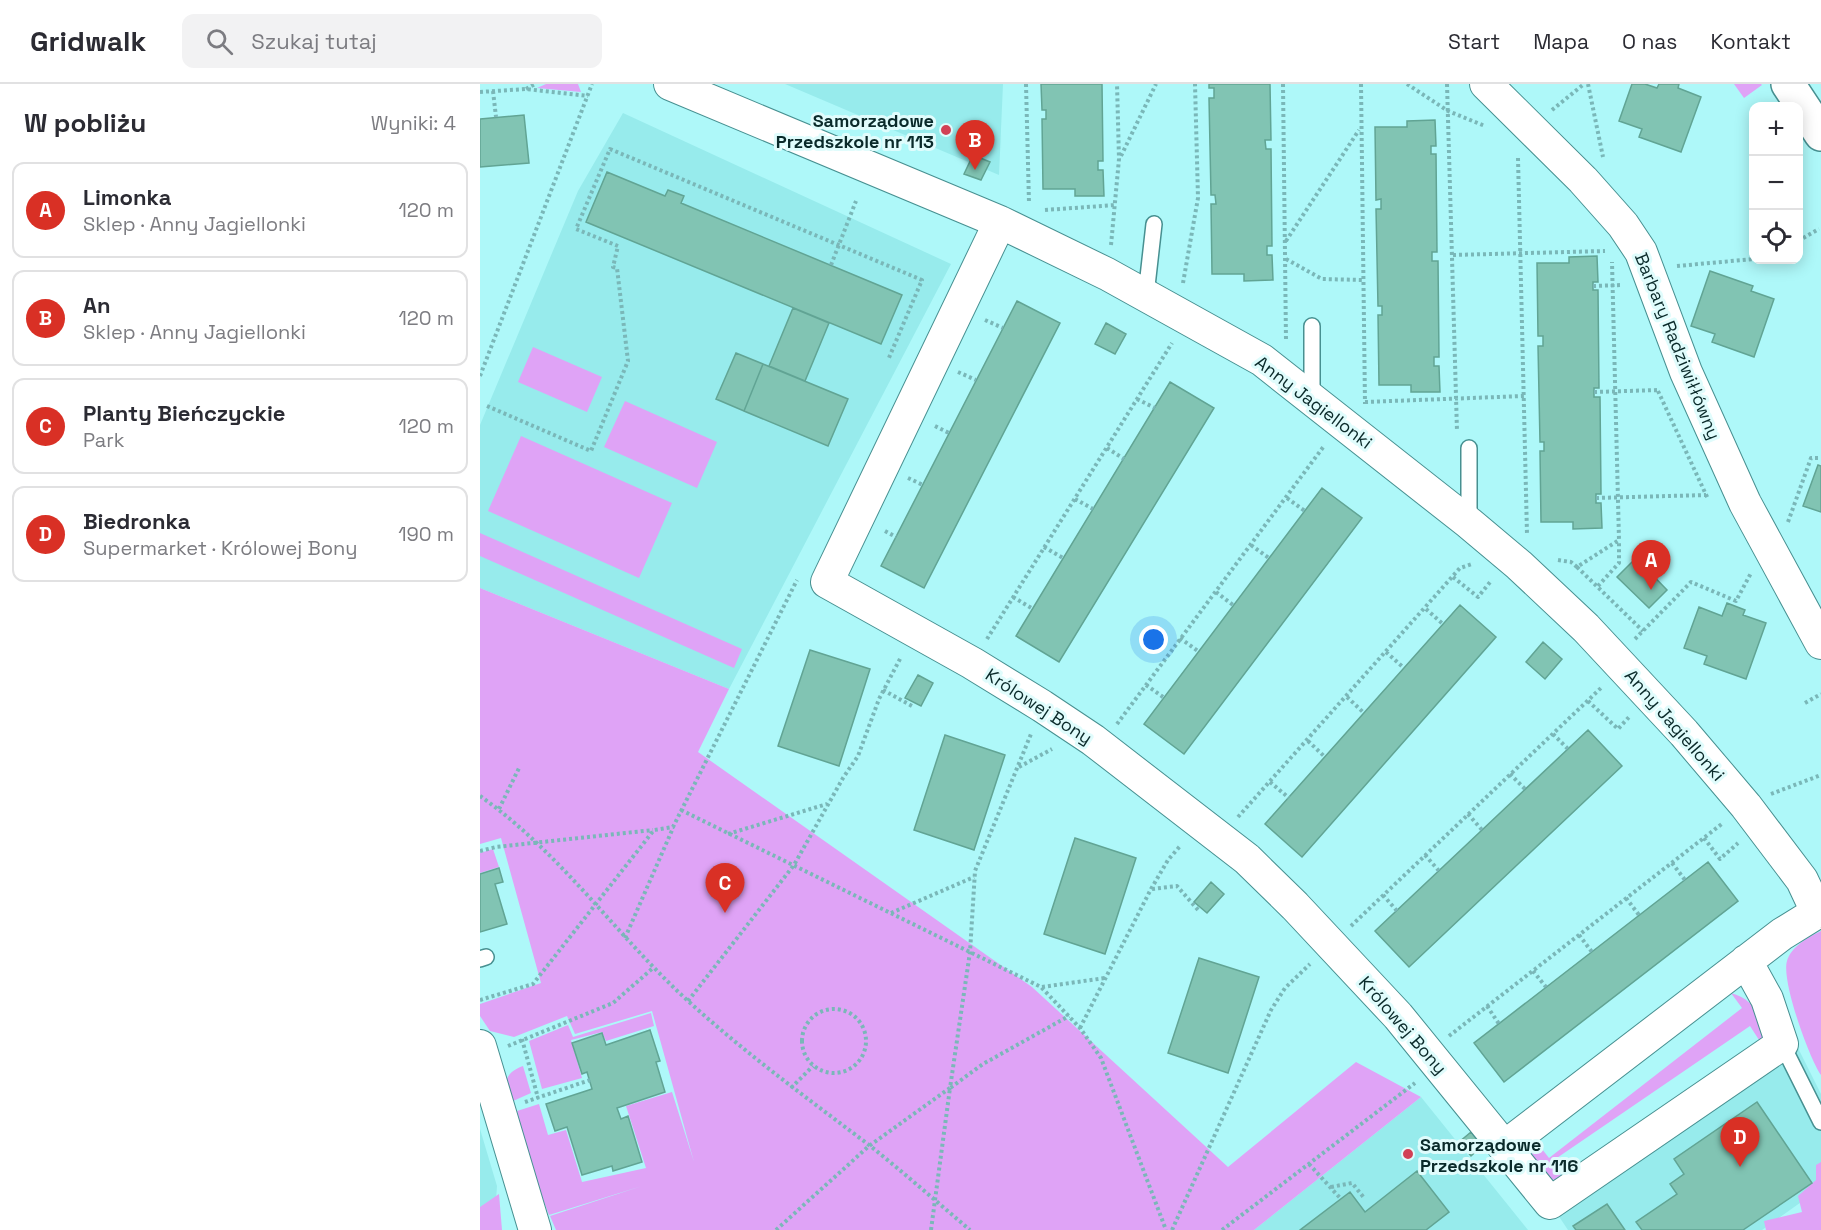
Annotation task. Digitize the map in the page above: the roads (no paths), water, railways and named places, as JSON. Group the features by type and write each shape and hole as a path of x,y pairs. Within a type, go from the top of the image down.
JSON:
{"street":[{"name":"Anny Jagiellonki","path":"670,84 1017,222 1262,360 1493,543 1620,663 1746,806 1802,880 1819,911"},
{"name":"Barbary Radziwiłłówny","path":"1486,84 1610,210 1633,238 1649,268 1684,367 1740,493 1821,643"},
{"path":"1788,84 1821,134"},
{"name":"Królowej Bony","path":"1017,222 827,582 972,663 1042,706 1100,746 1247,859 1398,1016 1550,1203 1782,1044"},
{"path":"1504,1147 1746,961 1819,911"},
{"path":"1746,961 1767,999 1782,1044"},
{"path":"482,1052 535,1230"}],"lane":[{"path":"1146,295 1154,224"},
{"path":"1312,326 1312,399"},
{"path":"1468,448 1469,523"},
{"path":"1782,1044 1821,1122"}],"place":[{"name":"Samorządowe Przedszkole nr 113","path":"946,130"},
{"name":"An","path":"975,170"},
{"name":"Limonka","path":"1651,590"},
{"name":"Planty Bieńczyckie","path":"725,913"},
{"name":"Samorządowe Przedszkole nr 116","path":"1408,1154"},
{"name":"Biedronka","path":"1740,1167"}]}
